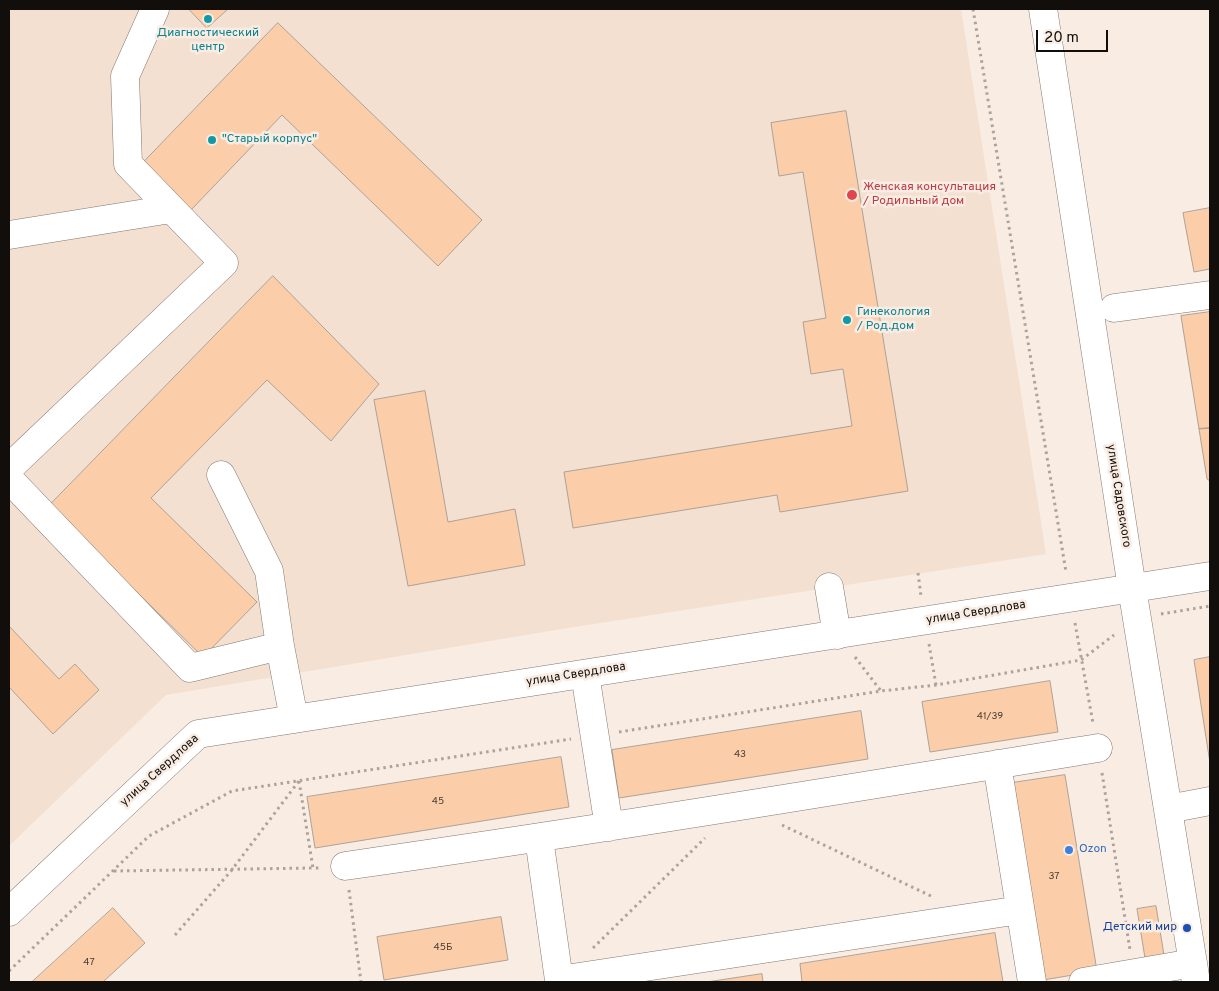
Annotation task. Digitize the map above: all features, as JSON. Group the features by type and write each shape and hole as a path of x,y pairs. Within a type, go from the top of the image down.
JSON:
{"street":[{"path":"9,468 224,263 128,164 125,76 155,9"},
{"name":"улица Садовского","path":"1043,9 1132,588 1194,973"},
{"path":"9,235 171,209"},
{"path":"1114,308 1210,294"},
{"path":"221,475 269,571 280,646 294,719"},
{"path":"9,480 190,668 280,646"},
{"name":"улица Свердлова","path":"9,912 198,734 1210,576"},
{"path":"829,587 837,635"},
{"path":"585,674 609,827"},
{"path":"345,866 539,838 1098,748"},
{"path":"997,764 1032,982"},
{"path":"1168,809 1210,801"},
{"path":"539,838 558,981 1020,910"},
{"path":"1083,982 1134,974 1194,973"}],"path":[{"path":"974,9 1070,598 1098,748 1134,974"},
{"path":"837,635 881,691"},
{"path":"175,935 231,871 299,781"},
{"path":"775,822 938,900"},
{"path":"587,953 712,832"},
{"path":"113,871 231,871 313,868"}],"shaded area":[{"path":"9,9 961,9 1046,554 568,628 166,695 9,846"}],"building":[{"name":"Диагностический центр","path":"189,9 228,9 207,28"},
{"name":"\"Старый корпус\"","path":"278,23 482,220 438,266 282,115 189,212 141,165"},
{"name":"Гинекология / Род.дом","path":"846,111 908,491 780,512 777,495 573,528 564,472 852,426 843,369 811,374 803,322 826,318 803,172 779,176 771,123"},
{"path":"1210,208 1210,269 1194,272 1183,213"},
{"path":"273,276 379,384 331,441 267,380 151,498 257,602 203,657 49,506"},
{"path":"1210,312 1210,428 1199,429 1181,316"},
{"path":"425,391 448,522 515,509 525,565 408,586 374,400"},
{"path":"1210,428 1210,481 1207,479 1199,429"},
{"path":"9,626 59,679 75,664 99,690 53,734 9,687"},
{"path":"1210,657 1210,763 1194,660"},
{"path":"1050,681 1058,732 930,752 922,702"},
{"path":"861,711 868,759 619,798 612,750"},
{"path":"561,757 569,807 315,848 307,797"},
{"path":"1065,775 1097,971 1043,980 1012,783"},
{"path":"1156,906 1164,955 1145,958 1137,909"},
{"path":"113,908 145,943 103,982 32,982"},
{"path":"501,917 508,960 384,980 377,937"},
{"path":"995,933 1003,982 802,982 800,964"},
{"path":"762,974 763,982 707,982"}],"place":[{"name":"Диагностический центр","path":"208,19"},
{"name":"\"Старый корпус\"","path":"212,140"},
{"name":"Женская консультация / Родильный дом","path":"852,195"},
{"name":"Гинекология / Род.дом","path":"847,320"},
{"name":"Ozon","path":"1069,850"},
{"name":"Детский мир","path":"1187,928"}]}
